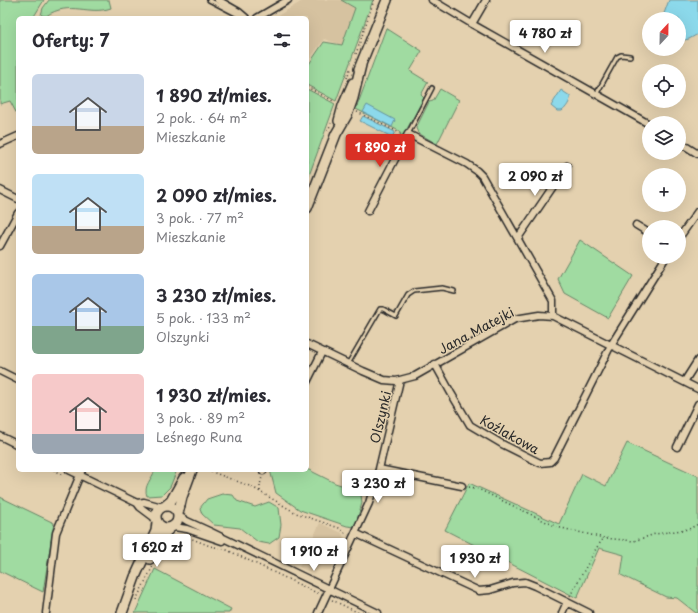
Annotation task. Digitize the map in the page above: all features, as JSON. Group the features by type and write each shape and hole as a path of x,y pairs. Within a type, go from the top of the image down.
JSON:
{"street":[{"path":"218,0 244,16"},
{"path":"260,16 288,0"},
{"path":"309,203 336,134 343,106 361,65 386,0"},
{"path":"432,0 642,120"},
{"path":"472,24 486,0"},
{"path":"368,211 408,134 467,164 477,170 482,176 518,238 553,301 553,316"},
{"path":"0,144 16,137"},
{"path":"686,146 698,154"},
{"path":"518,238 567,166"},
{"path":"0,190 16,198"},
{"path":"686,228 698,211"},
{"path":"0,246 16,217"},
{"path":"636,225 642,229"},
{"path":"610,345 662,264"},
{"name":"Jana Matejki","path":"309,345 384,380 400,380 415,376 515,319 539,315 553,316 698,389"},
{"name":"Koźlakowa","path":"435,364 470,425 502,444 540,463 550,462 554,458 610,345"},
{"path":"309,378 322,352"},
{"path":"684,382 698,360"},
{"path":"0,371 16,379"},
{"name":"Olszynki","path":"318,613 369,503 379,469 400,380"},
{"path":"677,447 698,404"},
{"path":"0,436 16,444"},
{"path":"379,469 462,486"},
{"path":"122,613 135,577 156,531 157,512 171,501 190,472"},
{"path":"129,594 163,535 177,523 180,503 190,472"},
{"path":"68,473 81,473 137,503 156,520 162,528 192,530 242,548"},
{"path":"46,613 56,533 81,473"},
{"path":"137,503 144,502 164,507 172,507 178,515 242,548 378,613"},
{"path":"354,535 479,591 490,590 513,583 525,582 590,613"},
{"path":"562,613 567,602"}],"lane":[{"path":"210,0 239,16"},
{"path":"597,94 617,57 630,56"},
{"path":"408,134 432,88"},
{"path":"348,364 380,309 383,309 396,316 408,296 414,291 442,288 454,291"}],"path":[{"path":"357,50 374,0"},
{"path":"309,88 338,104"},
{"path":"353,109 396,131 400,134 401,140 404,142"},
{"path":"213,472 235,480 260,492 296,513 321,521 354,535"},
{"path":"260,492 263,472"},
{"path":"462,486 476,488 557,527 604,538 634,541 655,534 689,529 698,524"},
{"path":"184,536 210,546 225,549 359,613"},
{"path":"567,602 597,547 604,538"},
{"path":"135,602 154,563"}],"shaded area":[{"path":"304,0 341,0 355,8 342,45 324,39 309,60 309,16 277,16"},
{"path":"320,523 342,533 345,541 331,570 307,571 299,567"}],"green space":[{"path":"0,0 44,0 34,16 16,16 16,112 10,101 0,104"},
{"path":"49,0 109,0 111,8 103,10 63,9 46,16 41,15 43,8"},
{"path":"341,0 373,0 336,101 309,86 309,64 324,42 342,45 355,8"},
{"path":"386,28 422,51 410,71 428,82 421,95 424,98 402,138 399,131 356,109"},
{"path":"440,89 459,100 437,144 418,133 416,128 429,102 433,101"},
{"path":"309,90 335,104 309,176"},
{"path":"580,240 633,276 608,318 565,294 558,279"},
{"path":"627,443 698,476 698,613 677,598 666,597 621,575 624,555 599,548 577,598 445,530 469,483 559,524 582,474 606,486"},
{"path":"309,470 335,483 356,490 361,494 362,503 355,527 347,526 300,510 276,493 271,472 309,472"},
{"path":"154,472 176,472 170,487 162,495 147,496 147,486"},
{"path":"222,494 233,495 237,501 255,507 269,502 279,508 281,525 279,537 269,544 258,542 240,528 214,525 202,514 200,508 207,499"},
{"path":"0,497 54,523 43,592 0,571"},
{"path":"155,569 231,609 229,613 135,613"}],"water":[{"path":"669,0 698,0 698,34 686,40 686,12 665,12"},
{"path":"561,90 570,96 570,100 564,110 557,111 551,106"},
{"path":"367,105 395,120 392,127 363,112"},
{"path":"363,116 395,132 392,137 360,121"}]}
